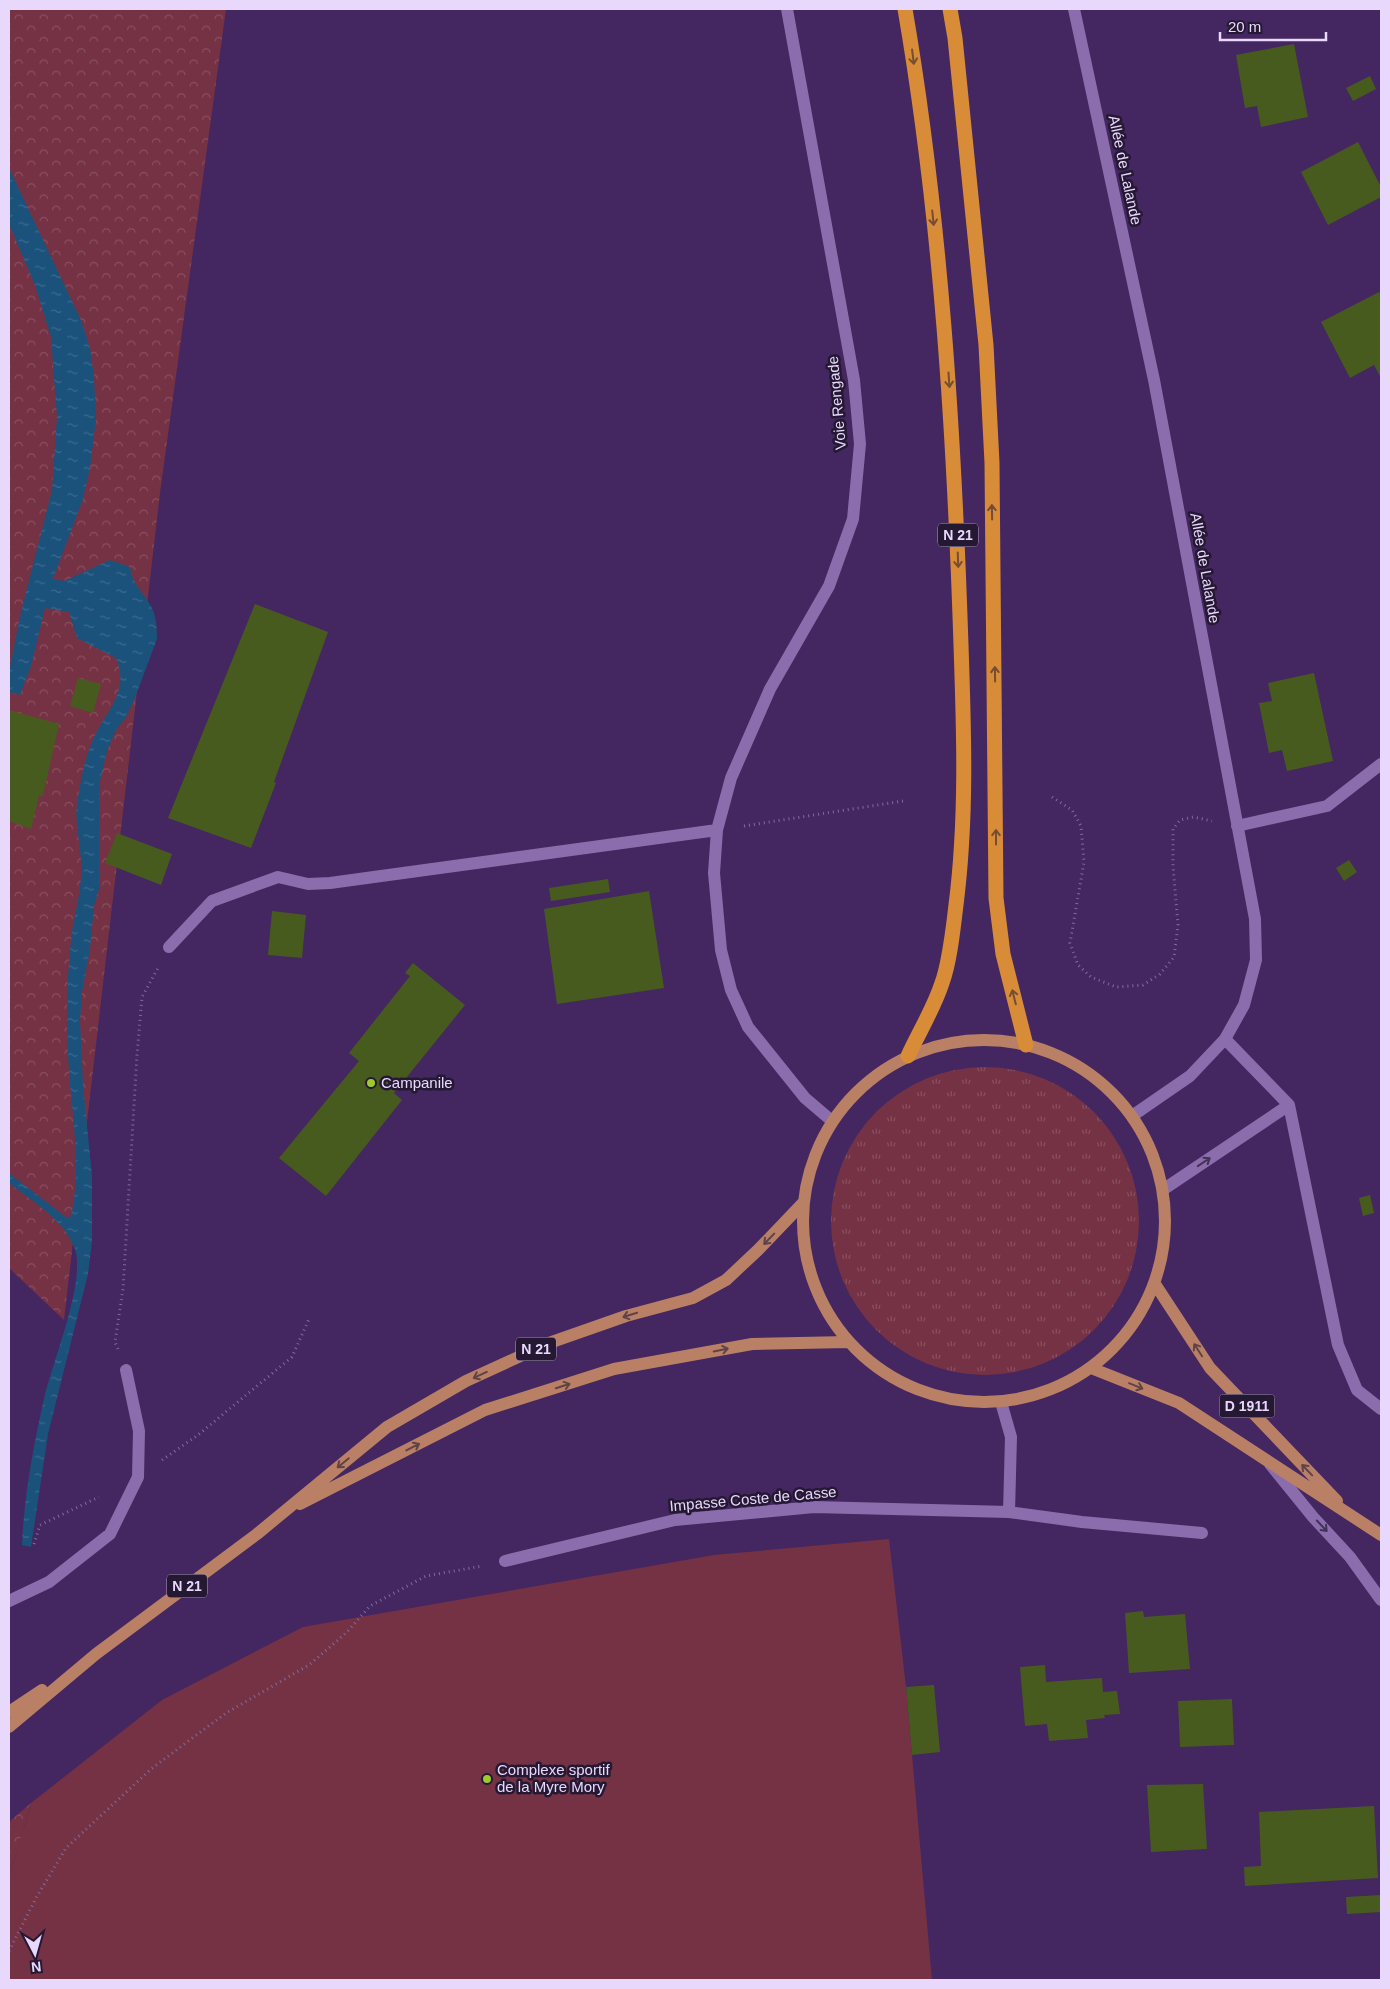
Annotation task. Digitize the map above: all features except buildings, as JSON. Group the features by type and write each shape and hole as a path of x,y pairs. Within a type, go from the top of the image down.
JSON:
{"highway":[{"name":"N 21","path":"905,9 928,180 946,337 956,489 965,774 962,861 954,922 942,983 908,1056"},
{"name":"N 21","path":"950,9 956,48 986,345 992,473 996,898 1003,954 1026,1045"}],"main road":[{"path":"966,1040 1026,1045 1067,1060 1081,1069 1103,1084 1132,1116 1152,1151 1164,1189 1166,1221 1163,1253 1155,1284 1129,1331 1091,1368 1048,1391 1001,1402 944,1398 892,1378 848,1342 820,1301 804,1253 803,1203 812,1161 832,1121 866,1083 908,1056 966,1040"},
{"name":"N 21","path":"9,1712 96,1654 257,1534 387,1427 466,1382 549,1343 626,1316 693,1298 726,1280 803,1203"},
{"name":"D 1911","path":"1155,1284 1210,1368 1353,1517"},
{"name":"N 21","path":"276,1517 485,1410 614,1370 752,1344 848,1342"},
{"name":"D 1911","path":"1091,1368 1179,1403 1381,1536"},
{"name":"N 21","path":"9,1727 96,1654"}],"street":[{"name":"Voie Rengade","path":"787,9 852,371 860,444 853,519 829,586 770,689 731,778 717,830 714,873 720,940 731,990 748,1027 805,1098 832,1121"},
{"name":"Allée de Lalande","path":"1074,9 1154,380 1255,919 1256,960 1244,1004 1224,1039 1190,1076 1132,1116"},
{"path":"1237,826 1327,806 1381,764"},
{"path":"169,947 212,900 278,877 308,884 330,883 717,830"},
{"path":"1224,1039 1290,1104 1338,1344 1357,1390 1381,1409"},
{"path":"1164,1189 1290,1104"},
{"path":"9,1602 49,1582 110,1534 138,1477 139,1431 126,1370"},
{"path":"1001,1402 1011,1437 1009,1512"},
{"path":"1269,1462 1313,1517 1350,1557 1381,1600"},
{"name":"Impasse Coste de Casse","path":"504,1561 675,1520 814,1507 1009,1512 1082,1522 1202,1533"}],"path":[{"path":"1052,797 1072,810 1081,826 1084,862 1070,943 1078,965 1091,977 1116,987 1143,985 1160,974 1174,957 1178,925 1173,829 1180,820 1193,816 1237,826"},
{"path":"717,830 902,801"},
{"path":"126,1370 115,1342 123,1289 142,997 169,947"},
{"path":"34,1544 40,1525 138,1477 198,1435 292,1357 309,1319"},
{"path":"9,1951 36,1898 66,1848 151,1769 226,1712 308,1665 346,1633 370,1606 426,1576 504,1561"}],"green space":[{"path":"9,9 226,9 160,493 64,1320 9,1268"},
{"path":"985,1067 1015,1070 1044,1079 1070,1093 1094,1112 1113,1136 1127,1162 1136,1191 1139,1221 1136,1251 1127,1280 1113,1306 1094,1330 1070,1349 1044,1363 1015,1372 985,1375 955,1372 926,1363 900,1349 876,1330 857,1306 843,1280 834,1251 831,1221 834,1191 843,1162 857,1136 876,1112 900,1093 926,1079 955,1070"},
{"name":"Complexe sportif de la Myre Mory","path":"889,1539 906,1687 932,1980 9,1980 9,1878 31,1803 162,1700 303,1627 714,1555"},
{"path":"31,1803 9,1878 9,1822"}],"water":[{"path":"9,168 81,320 90,348 94,376 96,419 90,468 83,499 53,579 64,581 110,560 130,567 135,583 153,611 157,634 157,639 133,703 126,717 116,730 107,751 99,785 99,889 94,906 80,1020 83,1085 92,1176 92,1241 88,1274 48,1434 31,1547 22,1545 30,1472 44,1399 72,1301 77,1263 75,1249 70,1238 55,1220 9,1183 9,1173 67,1218 71,1216 76,1176 76,1156 69,1074 67,1008 70,947 81,876 76,812 89,749 118,692 120,670 116,658 77,638 69,612 45,608 31,666 20,695 9,692 9,672 20,616 52,490 57,417 51,337 35,285 9,224"}],"place":[{"name":"Campanile","path":"371,1083"},
{"name":"Complexe sportif de la Myre Mory","path":"487,1779"}]}
